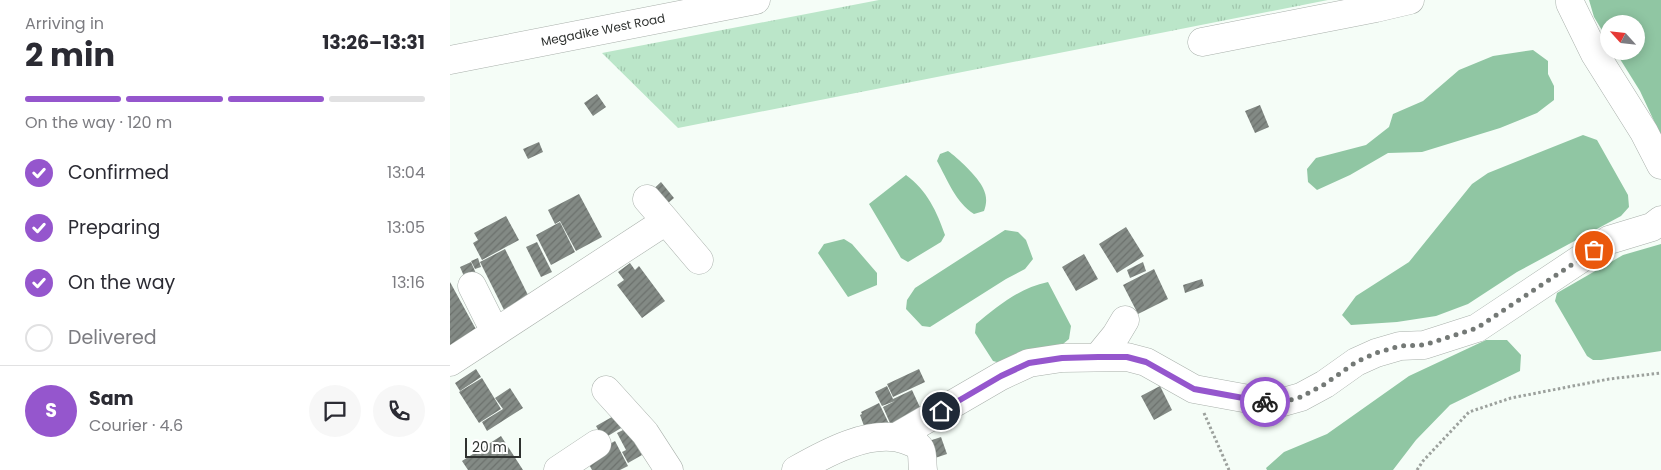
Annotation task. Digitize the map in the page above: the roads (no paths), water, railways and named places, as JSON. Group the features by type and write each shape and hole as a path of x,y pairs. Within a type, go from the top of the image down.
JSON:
{"street":[{"name":"Megadike West Road","path":"450,60 756,0"},
{"path":"1202,42 1410,0"},
{"path":"1570,0 1595,54 1644,132 1661,164"},
{"path":"647,199 699,260"},
{"path":"896,437 1001,376 1029,363 1062,358 1127,357 1146,362 1194,389 1276,404 1301,397 1325,384 1356,362 1376,353 1400,346 1424,345 1477,328 1609,240 1652,227 1661,220"},
{"path":"450,362 666,221"},
{"path":"472,286 495,332"},
{"path":"1098,357 1116,335 1125,320"},
{"path":"606,390 644,433 669,470"},
{"path":"796,470 816,458 857,440 896,437 916,444 921,450 923,470"},
{"path":"558,470 597,444"}]}
